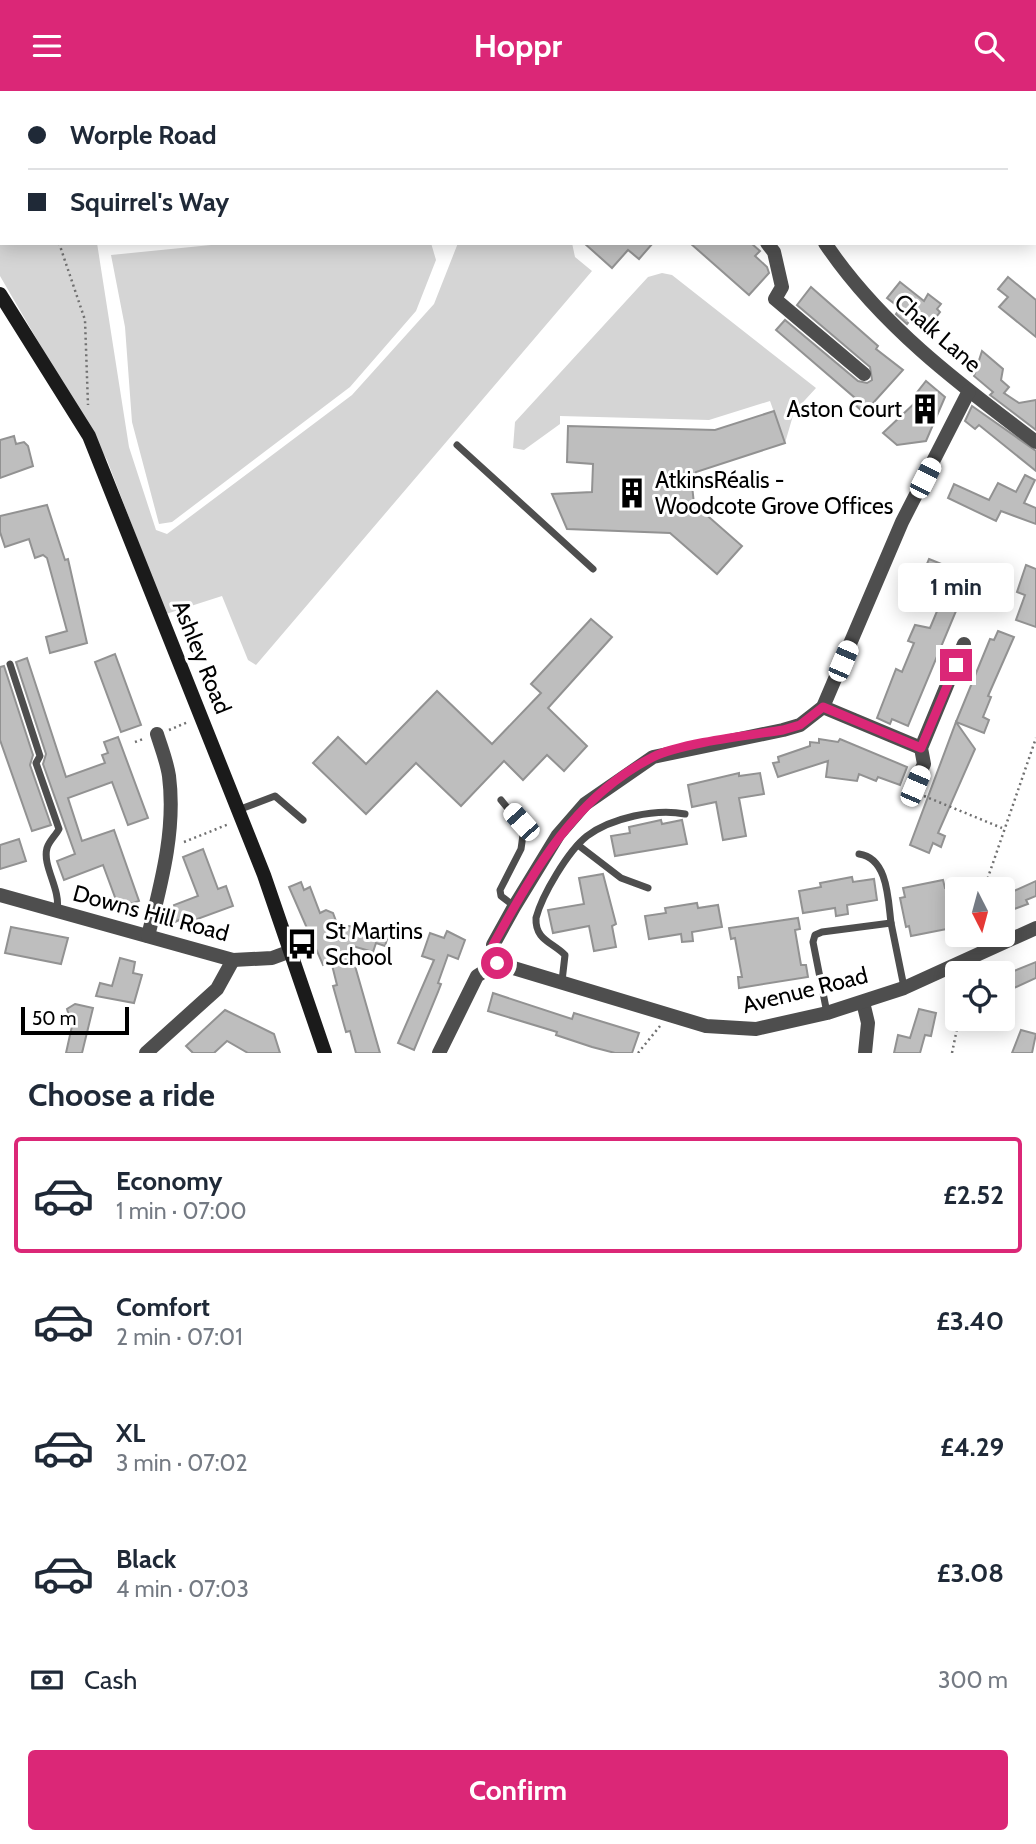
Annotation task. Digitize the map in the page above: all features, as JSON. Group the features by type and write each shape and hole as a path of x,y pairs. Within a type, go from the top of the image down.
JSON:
{"main road":[{"name":"Ashley Road","path":"0,294 89,436 240,815 291,951 325,1053"}],"street":[{"path":"769,245 774,252 782,287 775,299 864,374"},
{"name":"Chalk Lane","path":"827,245 875,309 969,391 1036,442"},
{"path":"439,1053 477,976 497,963 493,945 514,907 558,835 584,804 653,757 800,725 823,707 902,522 969,391"},
{"path":"915,786 924,764 921,748 964,644"},
{"path":"823,707 921,748"},
{"path":"148,936 167,849 171,807 169,774 157,734"},
{"name":"Downs Hill Road","path":"0,895 233,960 272,958 291,951"},
{"name":"Avenue Road","path":"497,963 669,1016 734,1030 769,1027 863,1002 904,988 1036,928"},
{"path":"146,1053 217,989 233,960"},
{"path":"863,1002 868,1023 865,1053"}],"lane":[{"path":"457,445 593,569"},
{"path":"10,664 40,757 36,764 59,829 47,846 46,855 59,899 57,911"},
{"path":"240,815 275,796 303,820"},
{"path":"501,800 524,828 521,849 500,890 501,896 514,907"},
{"path":"562,981 565,955 544,941 535,926 536,918 578,845 596,831 623,821 657,813 685,814"},
{"path":"578,845 621,878 648,888"},
{"path":"859,854 871,858 881,870 904,988"},
{"path":"827,1013 814,949 815,935 891,923"}],"path":[{"path":"60,245 85,320 88,411"},
{"path":"988,877 1002,828 1036,738"},
{"path":"915,786 920,794 1002,828"},
{"path":"167,849 240,815"},
{"path":"638,1053 669,1016"},
{"path":"952,1053 957,1031"}],"shaded area":[{"path":"0,245 97,245 129,447 156,530 167,534 352,395 434,304 457,245 572,245 575,257 592,271 256,665 248,660 222,596 166,614 107,460 0,276"},
{"path":"211,245 432,245 436,260 416,311 350,387 172,522 159,524 132,422 125,327 111,255"},
{"path":"662,273 672,275 816,388 794,412 785,443 770,401 709,420 560,416 560,424 524,450 513,448 515,422 648,277"}],"building":[{"path":"586,245 651,245 639,259 628,250 612,268"},
{"path":"692,245 753,245 760,251 755,256 767,267 769,273 749,295"},
{"path":"1008,277 1036,300 1036,337 999,307 1008,297 998,289"},
{"path":"900,282 924,301 928,294 941,304 937,309 940,312 926,330 912,318 907,324 896,314 900,308 887,298"},
{"path":"811,287 878,346 876,349 903,370 864,413 852,402 855,398 776,330 785,320 858,381 867,383 872,380 870,367 797,305"},
{"path":"982,351 1003,369 1001,380 1009,387 1004,393 1019,403 1036,400 1036,430 990,395 993,392 974,376"},
{"name":"Aston Court","path":"926,381 945,397 926,441 897,445 883,433 919,399 915,395"},
{"path":"972,406 1036,451 1036,471 979,425 975,429 965,421"},
{"name":"AtkinsRéalis - Woodcote Grove Offices","path":"774,411 785,443 696,472 692,485 694,504 742,546 717,574 670,533 567,529 552,494 592,492 593,464 567,462 568,426 715,430"},
{"path":"14,436 16,444 24,442 28,446 33,466 0,478 0,440"},
{"path":"1025,475 1035,480 1024,503 1036,508 1036,524 1001,511 996,521 948,498 954,484 989,500 998,483 1016,492"},
{"path":"47,505 65,560 68,559 87,643 50,653 46,637 67,631 47,558 43,555 35,558 29,539 5,547 0,532 0,516"},
{"path":"929,559 949,567 936,598 911,588 919,569 924,571"},
{"path":"1026,565 1036,569 1036,627 1016,620 1025,595 1017,592"},
{"path":"940,604 956,611 908,726 892,719 890,724 877,718 896,669 902,672 914,643 908,641 915,625 930,628"},
{"path":"591,619 612,637 548,708 587,746 564,771 547,755 523,780 504,761 461,806 416,763 366,814 313,763 338,737 366,764 437,691 492,744 541,693 531,684"},
{"path":"998,631 1014,637 988,696 991,697 983,717 989,720 984,733 956,722 990,639 994,640"},
{"path":"115,654 141,725 121,732 95,662"},
{"path":"27,658 66,777 105,763 102,755 108,753 104,742 118,737 148,818 128,825 112,782 68,798 82,841 114,830 139,901 119,908 103,865 64,880 57,861 75,854 43,764 46,754 16,662"},
{"path":"4,666 33,755 30,765 51,825 32,831 0,740 0,667"},
{"path":"956,722 975,749 938,833 945,836 941,847 933,843 929,853 910,845"},
{"path":"819,739 838,742 840,739 907,767 900,785 878,777 876,781 859,774 857,781 826,777 828,761 778,777 773,763 779,762 778,757 810,746 810,742 819,743"},
{"path":"739,773 739,776 760,773 764,794 739,798 746,836 723,840 716,802 692,807 688,785"},
{"path":"661,820 662,824 682,820 687,844 615,856 611,836 630,833 629,827"},
{"path":"19,839 26,861 0,869 0,845"},
{"path":"203,849 218,889 226,886 233,906 181,925 179,920 175,922 171,910 175,909 174,905 198,896 183,857"},
{"path":"603,874 616,924 612,926 616,947 594,951 589,926 553,933 548,910 584,904 579,878"},
{"path":"852,877 853,882 874,879 877,900 847,905 848,914 836,916 835,908 803,913 799,891 821,887 820,883"},
{"path":"943,880 945,929 911,936 909,926 906,927 900,898 905,897 903,888"},
{"path":"1036,881 1036,896 1026,900 1028,904 1015,909 1015,891"},
{"path":"301,882 304,890 310,887 320,913 326,910 333,913 339,929 349,926 388,936 385,946 376,943 373,952 349,945 380,1053 356,1053 350,1031 346,1032 333,986 337,985 331,961 323,965 289,887"},
{"path":"697,903 698,908 718,905 722,927 692,932 693,941 682,942 681,934 649,939 645,916 666,913 665,908"},
{"path":"798,918 800,929 795,930 801,965 806,965 808,977 739,988 738,977 742,977 735,938 731,939 729,928"},
{"path":"11,927 68,938 61,964 5,953"},
{"path":"447,931 465,940 458,959 448,955 438,983 441,984 414,1050 398,1043 434,960 422,956 430,933 444,938"},
{"path":"120,958 135,962 133,973 142,975 134,1003 96,996 100,983 112,986"},
{"path":"1036,962 1036,978 1015,988 1015,971"},
{"path":"493,993 572,1019 574,1013 639,1033 632,1053 615,1053 592,1047 556,1035 557,1032 488,1011"},
{"path":"75,1004 93,1008 82,1053 66,1053 72,1026 67,1009"},
{"path":"919,1009 936,1013 931,1036 925,1035 920,1053 894,1053 898,1035 910,1038"},
{"path":"225,1010 274,1034 280,1053 248,1053 227,1041 214,1053 193,1053 186,1046"},
{"path":"1021,1030 1036,1034 1032,1053 1012,1053"}],"place":[{"name":"Aston Court","path":"925,409"},
{"name":"AtkinsRéalis - Woodcote Grove Offices","path":"632,493"},
{"name":"St Martins School","path":"302,944"}],"route":[{"path":"497,963 493,945 558,835 584,804 653,757 783,730 800,725 823,707 921,748 956,665"}]}
